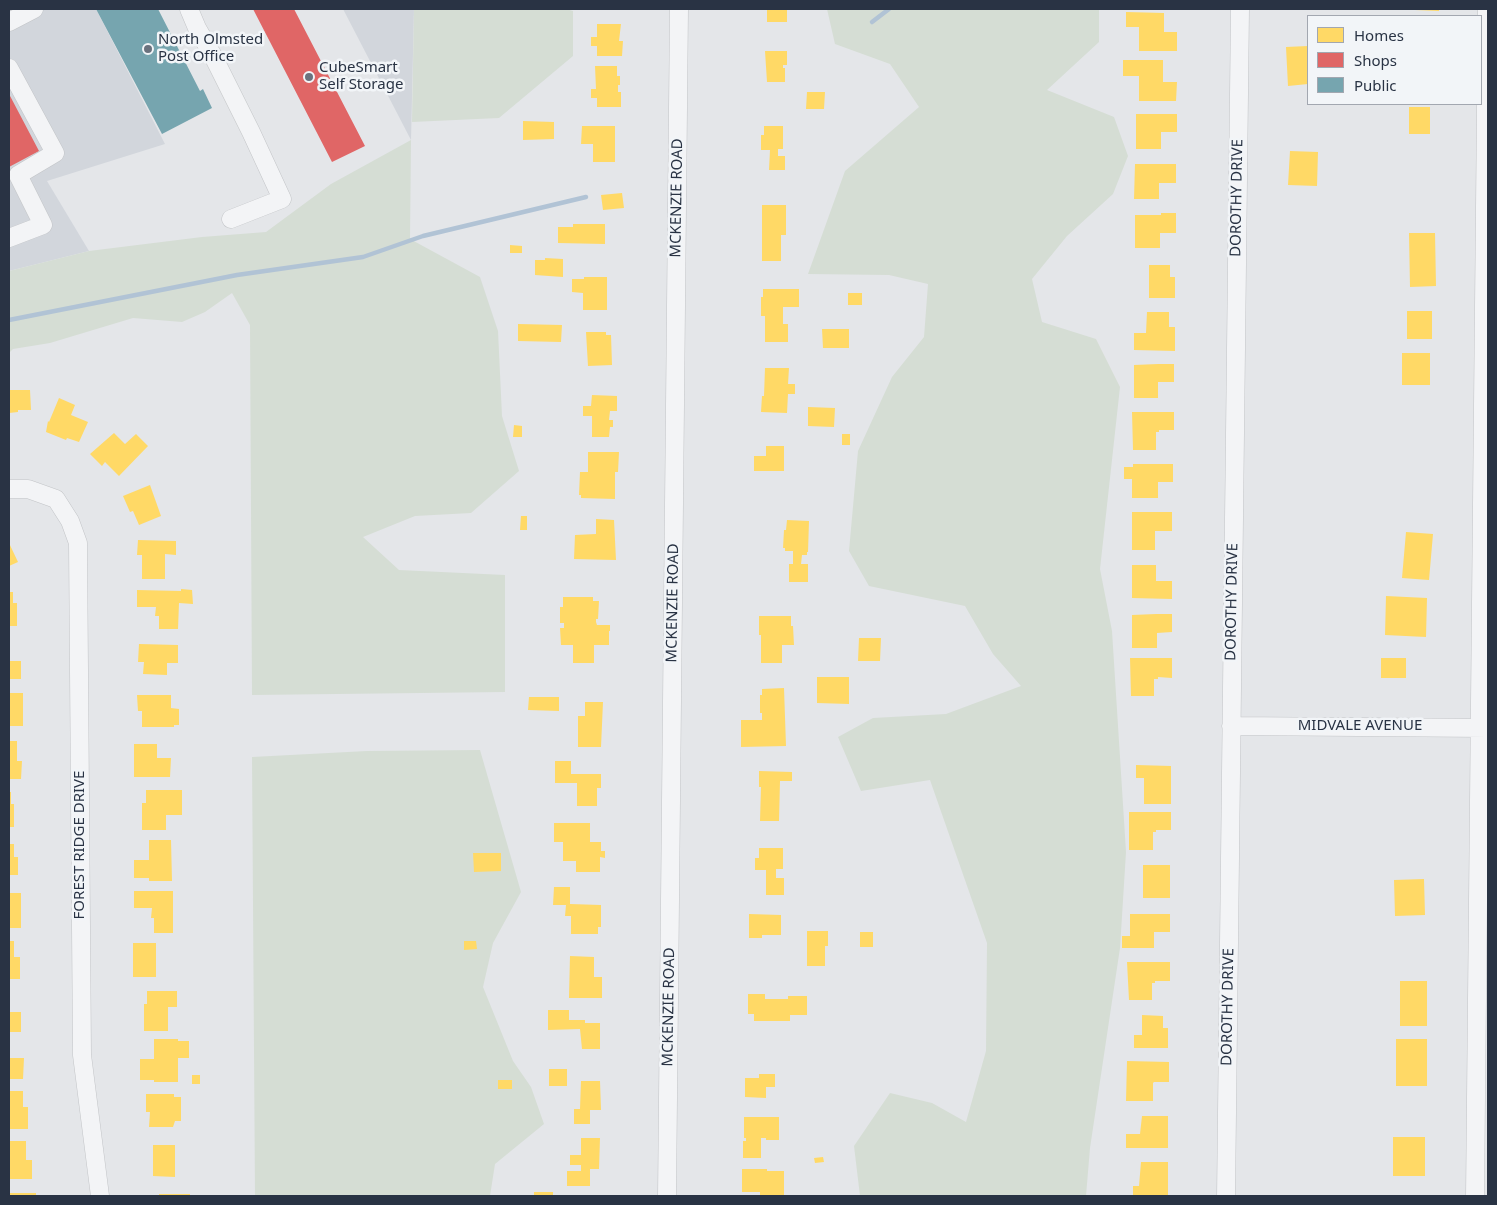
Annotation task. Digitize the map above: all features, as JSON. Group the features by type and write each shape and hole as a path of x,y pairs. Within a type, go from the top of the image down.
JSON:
{"street":[{"path":"9,22 34,9"},
{"path":"189,9 197,28 252,132 282,199 231,219"},
{"name":"MCKENZIE ROAD","path":"667,1196 679,9"},
{"name":"DOROTHY DRIVE","path":"1226,1196 1240,9"},
{"path":"1475,1196 1484,727 1487,9"},
{"path":"9,68 55,153 18,175 43,224 9,238"},
{"name":"FOREST RIDGE DRIVE","path":"9,489 28,489 56,499 70,521 78,543 82,1054 100,1196"},
{"name":"MIDVALE AVENUE","path":"1231,726 1484,727"}],"shaded area":[{"path":"9,9 96,9 165,144 47,181 89,251 9,271"},
{"path":"343,9 414,9 411,140"},
{"path":"414,9 566,9 573,11 573,56 499,118 412,122"},
{"path":"827,9 1099,9 1099,42 1047,90 1114,117 1128,156 1113,194 1067,236 1032,279 1042,322 1096,339 1120,387 1100,569 1112,631 1126,852 1120,948 1090,1148 1086,1196 860,1196 854,1146 890,1093 932,1103 966,1122 986,1051 987,943 930,780 861,791 838,737 873,718 946,714 1021,686 993,654 965,606 869,586 849,551 858,451 892,377 924,337 928,284 889,275 808,274 845,171 919,107 890,64 835,44"},
{"path":"411,140 410,239 480,277 498,331 502,416 519,471 471,513 415,516 363,537 399,570 505,575 505,692 252,695 250,325 232,293 205,312 182,322 133,318 50,343 13,349 9,353 9,271 89,251 202,237 266,232 331,184"},
{"path":"480,750 521,892 493,943 483,987 513,1061 531,1087 544,1124 495,1164 490,1196 255,1196 252,757 367,751"}],"building: Homes":[{"path":"767,9 787,9 787,22 767,22"},
{"path":"1439,9 1439,11 1415,10"},
{"path":"1126,12 1164,13 1164,32 1177,32 1177,51 1139,51 1139,27 1126,27"},
{"path":"597,24 621,24 619,41 623,41 622,56 597,56 597,46 591,46 591,37 597,37"},
{"path":"1307,46 1307,84 1288,86 1286,47"},
{"path":"765,51 787,51 787,65 783,65 783,68 785,68 785,82 767,82"},
{"path":"1123,60 1163,60 1163,82 1177,82 1176,101 1139,101 1139,76 1123,76"},
{"path":"595,66 617,66 617,76 620,76 618,92 621,92 621,107 597,107 597,98 591,98 591,89 596,89"},
{"path":"807,92 825,92 824,109 806,109"},
{"path":"1409,107 1430,107 1430,134 1409,134"},
{"path":"1136,114 1177,114 1177,132 1161,132 1161,149 1136,149"},
{"path":"523,121 554,122 554,139 523,140"},
{"path":"582,126 615,126 615,162 593,162 593,144 581,144"},
{"path":"764,126 783,126 783,149 778,149 778,156 785,156 785,170 769,170 770,150 761,150 761,135 764,135"},
{"path":"1290,151 1318,152 1317,186 1288,185"},
{"path":"1135,164 1176,164 1176,183 1159,183 1159,199 1134,199"},
{"path":"622,193 624,208 603,210 601,195"},
{"path":"762,205 786,205 786,235 781,235 781,261 762,261"},
{"path":"1161,213 1176,213 1176,233 1160,233 1160,248 1135,248 1135,215 1161,215"},
{"path":"573,224 605,224 605,244 558,243 558,227 573,227"},
{"path":"1409,233 1435,233 1436,286 1410,287"},
{"path":"510,245 522,246 522,253 510,253"},
{"path":"545,258 563,259 563,277 535,275 535,260 545,260"},
{"path":"1149,265 1170,265 1170,277 1175,277 1175,298 1149,298"},
{"path":"584,277 607,277 607,310 583,310 583,293 572,292 572,279 584,279"},
{"path":"763,289 799,289 799,307 783,307 783,324 788,324 788,342 765,342 765,316 761,316"},
{"path":"848,293 862,293 862,305 848,305"},
{"path":"1407,311 1432,311 1432,339 1407,339"},
{"path":"1147,312 1169,312 1169,327 1175,327 1175,351 1134,350 1134,333 1146,333"},
{"path":"518,324 562,325 561,342 518,341"},
{"path":"822,329 849,329 849,348 823,348"},
{"path":"586,332 606,332 606,335 611,335 612,365 588,366"},
{"path":"1402,353 1430,353 1430,385 1402,385"},
{"path":"1174,364 1174,382 1158,382 1158,398 1134,398 1134,365"},
{"path":"765,368 789,368 788,384 795,384 795,394 788,394 787,413 761,412 762,396 764,396"},
{"path":"9,390 30,390 31,410 18,410 18,412 9,413"},
{"path":"592,395 617,396 617,411 610,411 609,420 613,420 613,427 610,427 609,437 592,437 592,416 583,416 583,406 591,406"},
{"path":"59,398 75,405 71,415 88,422 79,442 67,438 66,440 46,432 48,421"},
{"path":"808,407 835,408 834,427 808,426"},
{"path":"1132,412 1174,412 1174,430 1159,430 1159,432 1156,432 1156,450 1133,450"},
{"path":"514,425 522,426 522,437 513,437"},
{"path":"114,433 125,444 136,434 148,446 119,476 105,462 102,466 90,454"},
{"path":"842,434 850,434 850,445 842,445"},
{"path":"766,446 784,446 784,471 754,471 754,456 766,456"},
{"path":"588,452 619,452 618,472 615,472 615,499 581,498 581,495 579,495 580,472 588,472"},
{"path":"1133,464 1173,464 1173,482 1158,482 1158,498 1132,498 1132,479 1124,479 1124,467 1133,467"},
{"path":"150,485 161,516 139,525 133,511 130,512 123,496"},
{"path":"1132,512 1172,512 1172,531 1155,531 1155,550 1132,550"},
{"path":"521,516 527,516 527,530 520,530"},
{"path":"596,519 614,520 616,560 574,559 575,535 596,534"},
{"path":"787,520 809,521 808,552 807,555 802,555 801,564 808,564 808,582 789,582 789,564 793,564 793,551 785,551 785,548 783,548 784,530 786,530"},
{"path":"1406,532 1433,534 1429,580 1402,578"},
{"path":"138,540 176,541 176,555 165,554 165,579 142,579 142,555 137,555"},
{"path":"9,543 18,562 9,566"},
{"path":"1132,565 1156,565 1156,581 1172,581 1172,599 1132,598"},
{"path":"181,589 192,590 193,604 179,603 178,629 159,629 159,616 155,616 156,607 137,607 137,590 181,591"},
{"path":"9,592 13,592 13,603 17,603 17,626 9,626"},
{"path":"1386,596 1427,598 1426,637 1385,635"},
{"path":"563,597 593,597 593,601 599,601 598,619 596,619 596,622 597,625 610,625 609,645 594,645 594,663 573,663 573,645 561,645 560,628 564,628 564,623 560,623 560,607 563,607"},
{"path":"1172,614 1172,632 1157,633 1157,648 1132,648 1132,615"},
{"path":"759,616 791,616 794,645 782,645 782,663 761,663"},
{"path":"859,638 881,638 880,661 858,661"},
{"path":"139,644 178,645 178,663 167,663 167,675 143,674 144,662 138,662"},
{"path":"1130,658 1172,658 1172,678 1158,677 1158,679 1154,679 1154,696 1131,696"},
{"path":"1381,658 1406,658 1406,678 1381,678"},
{"path":"9,661 21,661 21,679 9,679"},
{"path":"817,677 849,677 849,704 817,703"},
{"path":"784,688 786,746 741,747 741,720 762,720 760,695 762,695 762,689"},
{"path":"9,693 23,693 23,726 9,726"},
{"path":"137,695 171,695 171,708 179,709 179,725 174,725 174,727 142,727 142,711 138,711"},
{"path":"529,697 559,697 559,711 528,710"},
{"path":"585,702 603,702 601,747 578,747 578,716 585,716"},
{"path":"9,741 17,741 17,761 22,761 21,779 9,779"},
{"path":"134,744 157,744 157,758 171,758 170,777 134,777"},
{"path":"555,761 571,761 571,774 601,774 601,788 597,788 597,806 577,806 577,783 555,783"},
{"path":"1136,765 1171,766 1171,804 1144,804 1144,778 1136,778"},
{"path":"759,771 792,772 792,781 780,781 779,821 760,821 761,787 759,787"},
{"path":"146,790 182,790 182,815 166,815 166,830 142,830 142,803 146,803"},
{"path":"9,792 11,792 11,804 14,804 14,827 9,827"},
{"path":"1129,812 1171,812 1171,830 1156,830 1156,832 1153,832 1153,850 1129,850"},
{"path":"554,823 590,823 590,842 601,842 601,851 605,851 605,858 600,857 600,872 576,872 576,861 563,861 563,842 554,842"},
{"path":"149,840 171,840 172,881 149,881 149,878 134,878 134,860 149,860"},
{"path":"9,844 14,844 14,857 18,857 18,875 9,875"},
{"path":"759,848 783,848 783,869 776,869 776,878 784,878 784,895 766,895 766,870 755,870 755,858 759,858"},
{"path":"473,853 501,853 501,871 474,872"},
{"path":"1143,865 1170,865 1170,898 1143,898"},
{"path":"1424,879 1425,915 1395,916 1394,880"},
{"path":"554,887 570,887 570,904 601,905 601,927 598,927 598,934 571,934 571,916 565,916 566,905 553,905"},
{"path":"134,891 173,891 173,933 154,933 154,918 151,918 152,908 134,908"},
{"path":"9,893 21,893 21,928 9,928"},
{"path":"749,914 781,915 781,935 762,935 762,938 749,938"},
{"path":"1130,914 1170,914 1170,932 1154,932 1154,948 1122,948 1122,936 1130,936"},
{"path":"807,931 828,931 828,946 825,946 825,966 807,966"},
{"path":"860,932 873,932 873,947 860,947"},
{"path":"9,941 14,941 14,957 20,957 20,979 9,979"},
{"path":"464,941 476,941 477,949 464,950"},
{"path":"133,943 156,943 156,977 133,977"},
{"path":"570,956 594,957 594,977 602,977 602,998 569,998"},
{"path":"1127,962 1170,962 1170,981 1155,981 1155,983 1152,983 1152,1000 1129,1000"},
{"path":"1400,981 1427,981 1427,1026 1400,1026"},
{"path":"147,991 177,991 177,1007 168,1007 168,1031 144,1031 144,1004 147,1004"},
{"path":"748,994 765,994 765,999 788,999 788,996 807,996 807,1015 790,1015 790,1021 754,1021 754,1014 748,1014"},
{"path":"548,1010 569,1010 569,1020 585,1020 585,1023 600,1023 600,1049 582,1049 580,1029 548,1030"},
{"path":"9,1012 21,1012 21,1032 9,1032"},
{"path":"1142,1015 1163,1016 1163,1028 1168,1028 1168,1048 1134,1048 1134,1035 1142,1035"},
{"path":"154,1039 189,1041 189,1058 178,1058 178,1082 140,1080 140,1059 154,1059"},
{"path":"1396,1039 1427,1039 1427,1086 1396,1086"},
{"path":"9,1058 24,1058 23,1079 9,1079"},
{"path":"1127,1061 1169,1062 1169,1082 1153,1083 1153,1101 1126,1101"},
{"path":"549,1069 567,1069 567,1086 549,1086"},
{"path":"759,1074 775,1074 775,1087 766,1087 766,1098 745,1097 745,1078 759,1078"},
{"path":"192,1075 200,1075 200,1084 192,1084"},
{"path":"498,1080 512,1080 512,1089 498,1089"},
{"path":"581,1081 600,1081 601,1110 590,1110 590,1124 574,1124 574,1109 580,1109"},
{"path":"9,1091 23,1091 23,1107 28,1107 28,1129 9,1129"},
{"path":"146,1094 174,1094 174,1097 181,1097 181,1121 175,1121 173,1127 149,1127 150,1112 146,1112"},
{"path":"1142,1116 1168,1116 1168,1148 1126,1148 1126,1134 1140,1134"},
{"path":"744,1117 779,1117 779,1140 761,1138 761,1158 743,1158 743,1141 746,1141 746,1138 744,1138"},
{"path":"1393,1137 1425,1137 1425,1176 1393,1176"},
{"path":"581,1138 600,1138 599,1169 590,1169 590,1186 567,1186 567,1171 581,1171 581,1165 570,1165 570,1155 581,1155"},
{"path":"9,1141 26,1141 26,1160 32,1160 32,1179 9,1179"},
{"path":"153,1145 175,1145 175,1177 153,1176"},
{"path":"823,1157 824,1162 815,1163 814,1158"},
{"path":"1141,1162 1168,1162 1168,1196 1133,1196 1133,1186 1139,1186"},
{"path":"742,1169 784,1171 784,1196 760,1196 760,1192 742,1192"},
{"path":"534,1192 553,1192 553,1196 534,1196"},
{"path":"9,1193 36,1193 36,1196 9,1196"},
{"path":"159,1194 190,1194 190,1196 159,1196"}],"building: Shops":[{"name":"CubeSmart Self Storage","path":"253,9 294,9 365,146 332,162"},
{"path":"9,94 39,151 9,167"}],"building: Public":[{"name":"North Olmsted Post Office","path":"96,9 158,9 200,91 203,89 212,108 162,134"}],"waterway":[{"path":"872,22 889,9"},
{"path":"9,320 237,275 363,257 423,236 586,197"}],"place":[{"name":"North Olmsted Post Office","path":"148,49"},
{"name":"CubeSmart Self Storage","path":"309,77"}]}
